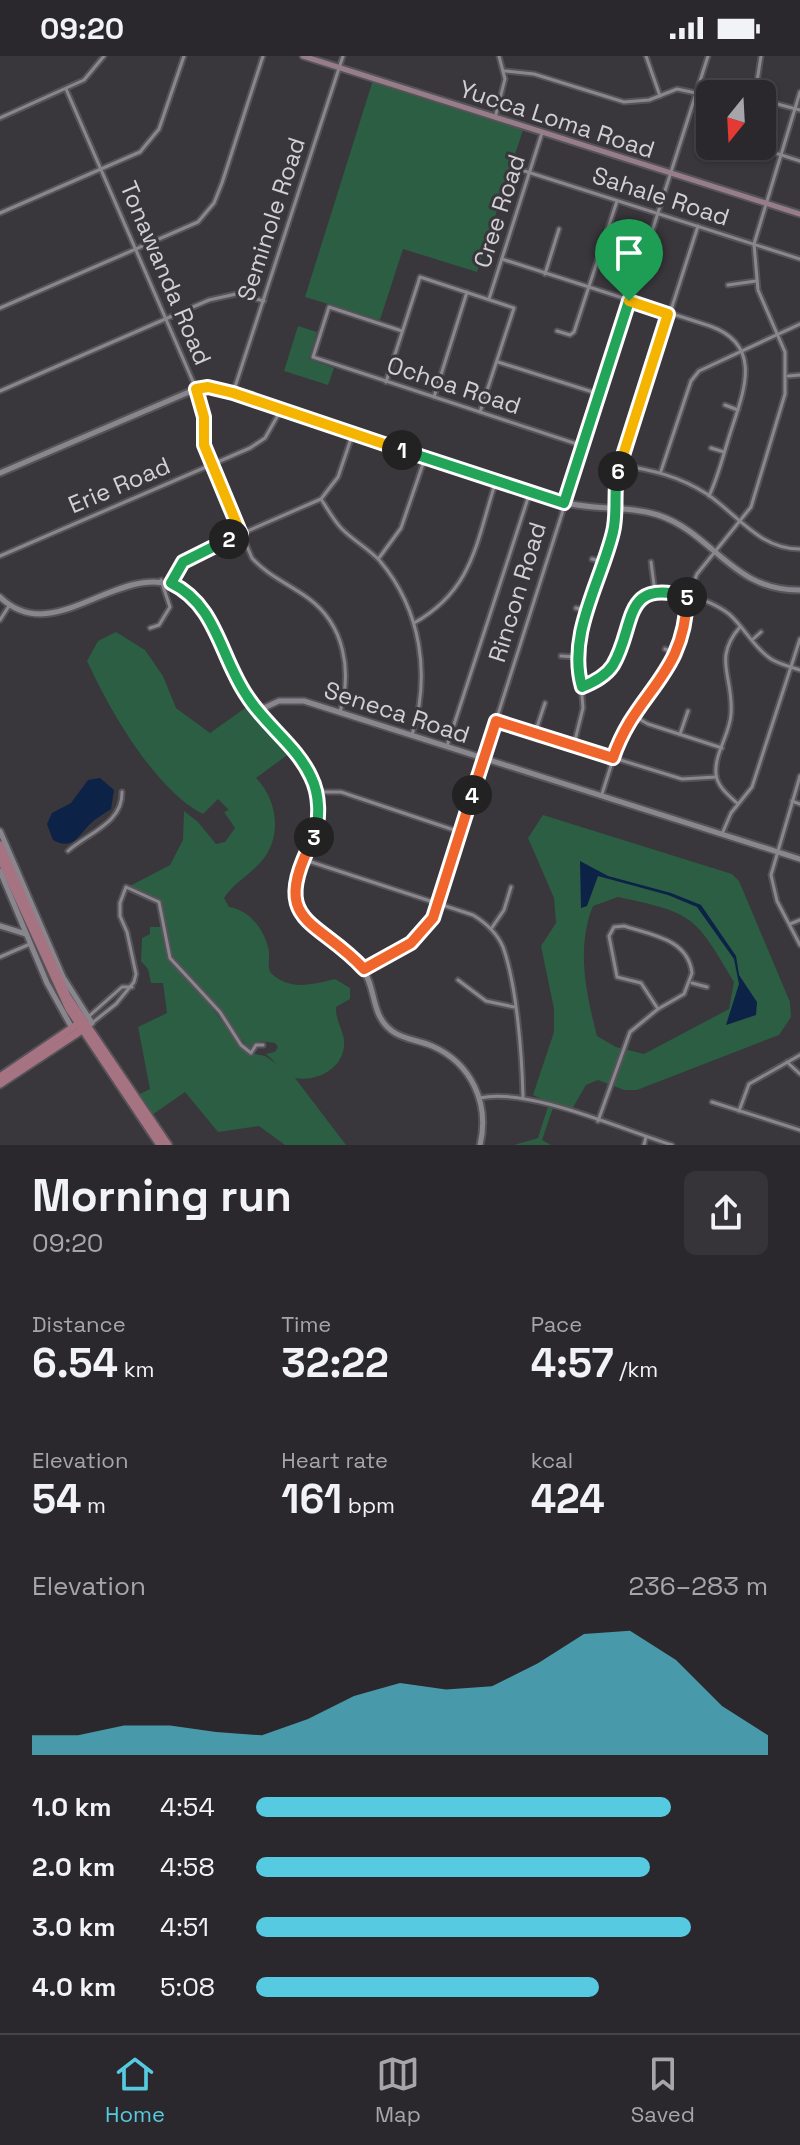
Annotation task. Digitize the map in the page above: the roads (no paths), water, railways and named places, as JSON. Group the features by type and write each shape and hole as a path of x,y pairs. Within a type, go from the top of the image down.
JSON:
{"main road":[{"name":"Yucca Loma Road","path":"303,56 800,214"},
{"path":"0,845 57,976 83,1024 168,1145"},
{"path":"0,858 52,976 160,1145"},
{"path":"0,1077 83,1024"},
{"path":"0,1084 83,1024"}],"street":[{"path":"0,118 84,80 104,56"},
{"path":"0,213 140,152 154,138 184,56"},
{"path":"0,308 198,222 214,203 263,56"},
{"name":"Seminole Road","path":"233,393 343,56"},
{"path":"495,118 505,71 499,56"},
{"path":"646,56 660,96"},
{"name":"Rincon Road","path":"700,80 708,56"},
{"path":"757,80 761,56"},
{"path":"505,71 534,74 624,102 642,102 677,89 696,92"},
{"name":"Tonawanda Road","path":"66,89 196,389 204,417 204,445 210,465 252,558 264,571 310,599 335,629 343,649 346,673 340,712"},
{"name":"Rincon Road","path":"364,969 426,930 438,904 696,92"},
{"path":"601,797 623,728 658,685 677,654 688,597 697,574 751,507 785,394 785,352 756,281 754,244 800,92"},
{"path":"776,104 800,110"},
{"name":"Cree Road","path":"489,299 542,133"},
{"path":"776,153 800,161"},
{"name":"Sahale Road","path":"512,167 800,259"},
{"path":"557,331 572,335 617,201"},
{"path":"574,744 583,708 577,657 588,611 615,528 614,487 698,226"},
{"path":"545,274 559,229"},
{"path":"502,259 727,332 741,352 747,368 738,410 709,496"},
{"path":"386,382 420,277 489,299 514,308 480,412"},
{"path":"728,285 756,281"},
{"path":"434,397 467,292"},
{"path":"0,391 166,318 236,294 264,301"},
{"name":"Ochoa Road","path":"402,331 329,307 313,357 583,446"},
{"path":"661,471 691,381 699,371 800,324"},
{"path":"498,362 599,394"},
{"path":"787,376 800,375"},
{"path":"0,473 196,389 208,387 564,503 660,516 734,571 759,583 800,590"},
{"path":"725,405 738,410"},
{"name":"Erie Road","path":"0,556 250,448 265,438 281,410"},
{"path":"171,583 183,562 321,499 338,477 353,433"},
{"path":"711,448 724,452"},
{"path":"378,559 391,546 401,528 425,458"},
{"path":"620,465 661,471 709,496 764,541 800,549"},
{"path":"414,623 442,606 466,576 496,481"},
{"path":"446,748 530,492"},
{"path":"321,499 341,528 378,559 404,599 414,623 422,663 421,694 412,736"},
{"path":"592,559 604,562"},
{"path":"651,562 655,592"},
{"path":"150,628 159,625 170,607 161,580"},
{"path":"0,597 9,606 26,614 49,615 118,587 161,580 193,595 207,611 231,671 257,711 304,763 316,792 315,834 302,859 295,889 303,915 312,929 351,955 364,969 382,1022 401,1037 447,1053 465,1070 480,1098 483,1122 480,1145"},
{"path":"582,687 597,681 613,664 631,612 642,598 655,592 688,597 728,613 770,659 800,670"},
{"path":"0,620 9,606"},
{"path":"576,608 588,611"},
{"path":"738,805 716,777 731,713 724,654 728,641 740,627"},
{"path":"752,640 761,632"},
{"path":"722,834 752,787 800,639"},
{"path":"665,649 677,654"},
{"path":"561,656 577,657"},
{"name":"Seneca Road","path":"257,711 293,700 340,712 800,859"},
{"path":"535,733 545,703"},
{"path":"679,735 688,711"},
{"path":"632,715 679,735 722,748"},
{"path":"496,721 693,781 716,777"},
{"path":"800,776 776,852 773,887 800,945"},
{"path":"68,851 112,820 120,808 122,792"},
{"path":"316,792 341,792 460,832"},
{"path":"792,801 800,804"},
{"path":"0,831 83,1024"},
{"path":"302,859 473,915 491,929 503,949 522,1056 523,1097"},
{"path":"0,871 30,944 83,1024"},
{"path":"83,1024 109,1010 132,987 136,974 120,916 126,887 159,902 173,962 220,1012 245,1049 251,1053 256,1045 263,1045"},
{"path":"491,929 504,910 511,887"},
{"path":"790,924 800,920"},
{"path":"0,926 26,934"},
{"path":"598,1121 630,1032 658,1009 684,994 690,983 691,965 676,944 624,926 614,927 609,936 614,973 617,977 641,983 658,1009"},
{"path":"0,957 30,944"},
{"path":"458,980 486,1001 514,1007"},
{"path":"690,983 707,987"},
{"path":"83,1024 122,987 132,987"},
{"path":"105,1004 109,1010"},
{"path":"739,1111 749,1084 800,1055"},
{"path":"787,1062 800,1074"},
{"path":"480,1098 493,1095 523,1097 672,1145"},
{"path":"712,1102 800,1130"},
{"path":"644,1145 646,1137"}],"water":[{"path":"100,778 114,790 111,809 70,843 53,840 47,824 52,813 71,803 88,780"},
{"path":"580,861 608,876 671,893 701,905 736,956 739,975 757,1002 756,1015 726,1025 739,984 734,959 697,907 668,895 598,876 587,906 581,908"}]}
